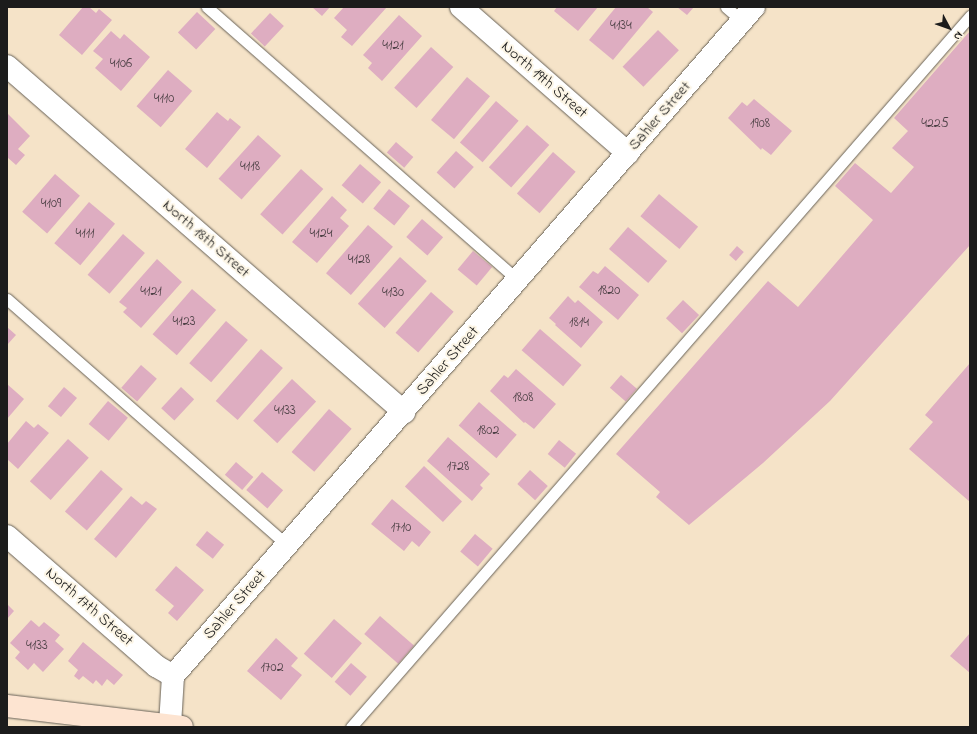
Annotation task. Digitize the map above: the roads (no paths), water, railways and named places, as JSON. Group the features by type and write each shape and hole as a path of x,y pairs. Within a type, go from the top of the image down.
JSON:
{"main road":[{"path":"7,706 176,726"}],"street":[{"name":"North 19th Street","path":"461,7 628,153"},
{"name":"Sahler Street","path":"173,676 404,412 748,14"},
{"name":"North 18th Street","path":"7,66 404,412"},
{"name":"North 17th Street","path":"7,536 156,666 173,676"},
{"path":"173,676 176,726"}],"lane":[{"path":"207,7 518,280"},
{"path":"726,7 748,14"},
{"path":"351,727 970,16"},
{"path":"7,299 287,545"}]}
